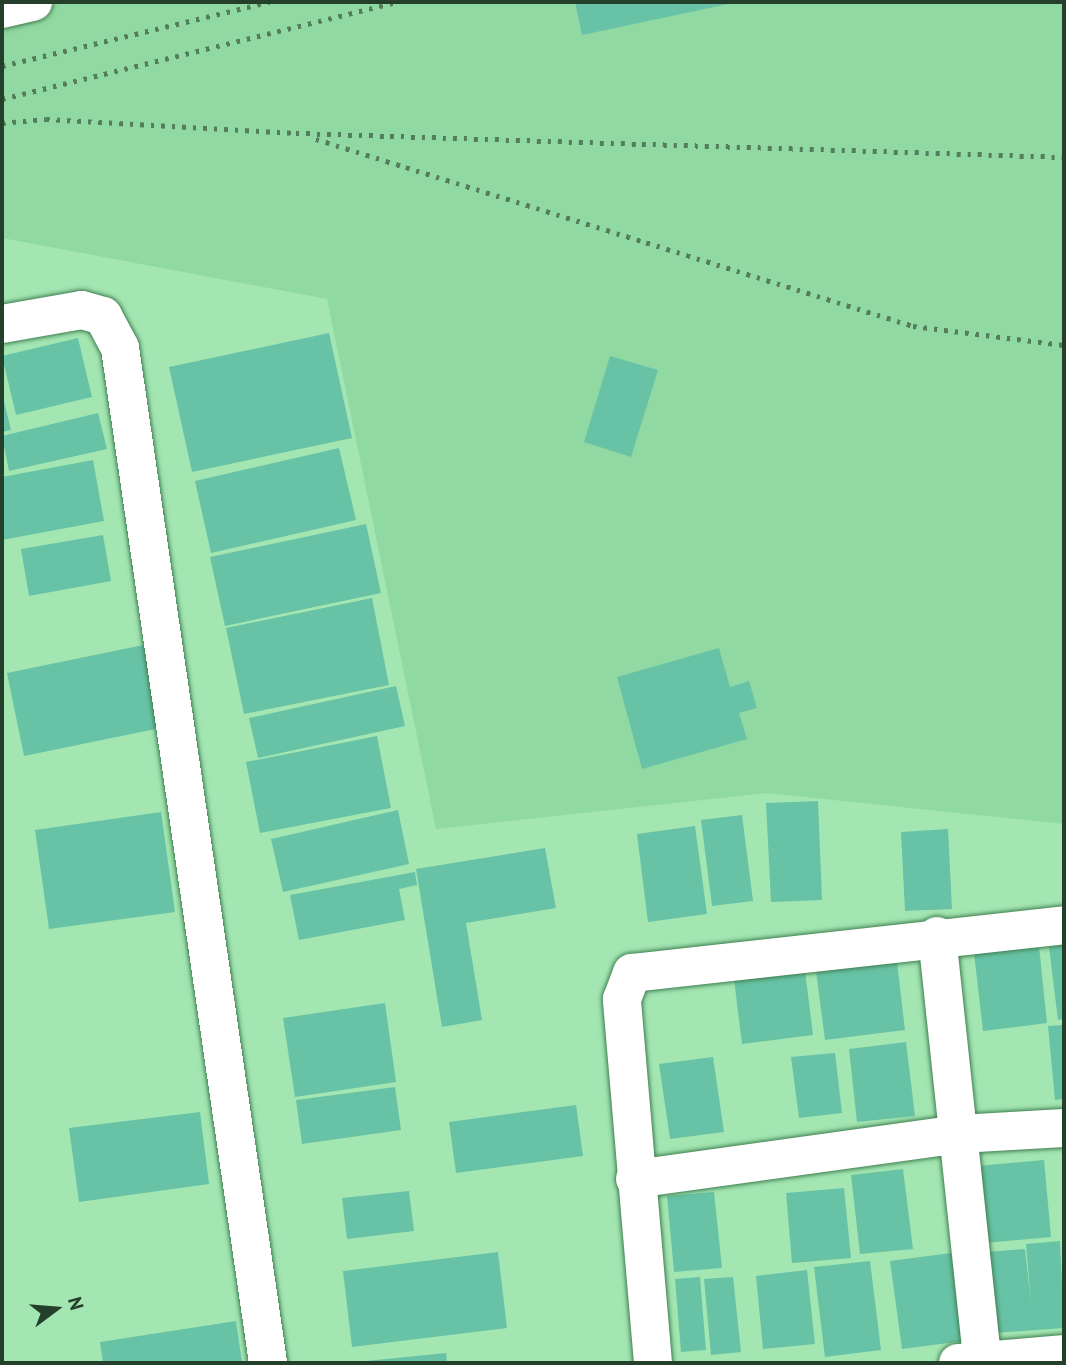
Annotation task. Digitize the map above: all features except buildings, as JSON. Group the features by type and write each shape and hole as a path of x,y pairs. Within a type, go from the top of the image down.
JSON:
{"street":[{"path":"2,9 33,2"},
{"path":"2,324 82,310 103,316 121,348 268,1363"},
{"path":"653,1363 635,1179 622,999 632,973 937,936 1064,925"},
{"path":"937,936 959,1134 975,1362 1064,1354"},
{"path":"635,1179 959,1134 1064,1128"}],"shaded area":[{"path":"67,2 1064,2 1064,824 766,793 436,829 327,299 2,238 2,17"}],"railway":[{"path":"2,66 269,2"},
{"path":"2,99 396,2"},
{"path":"2,123 46,119 296,133 1064,157"},
{"path":"316,139 913,326 1064,345"}]}
